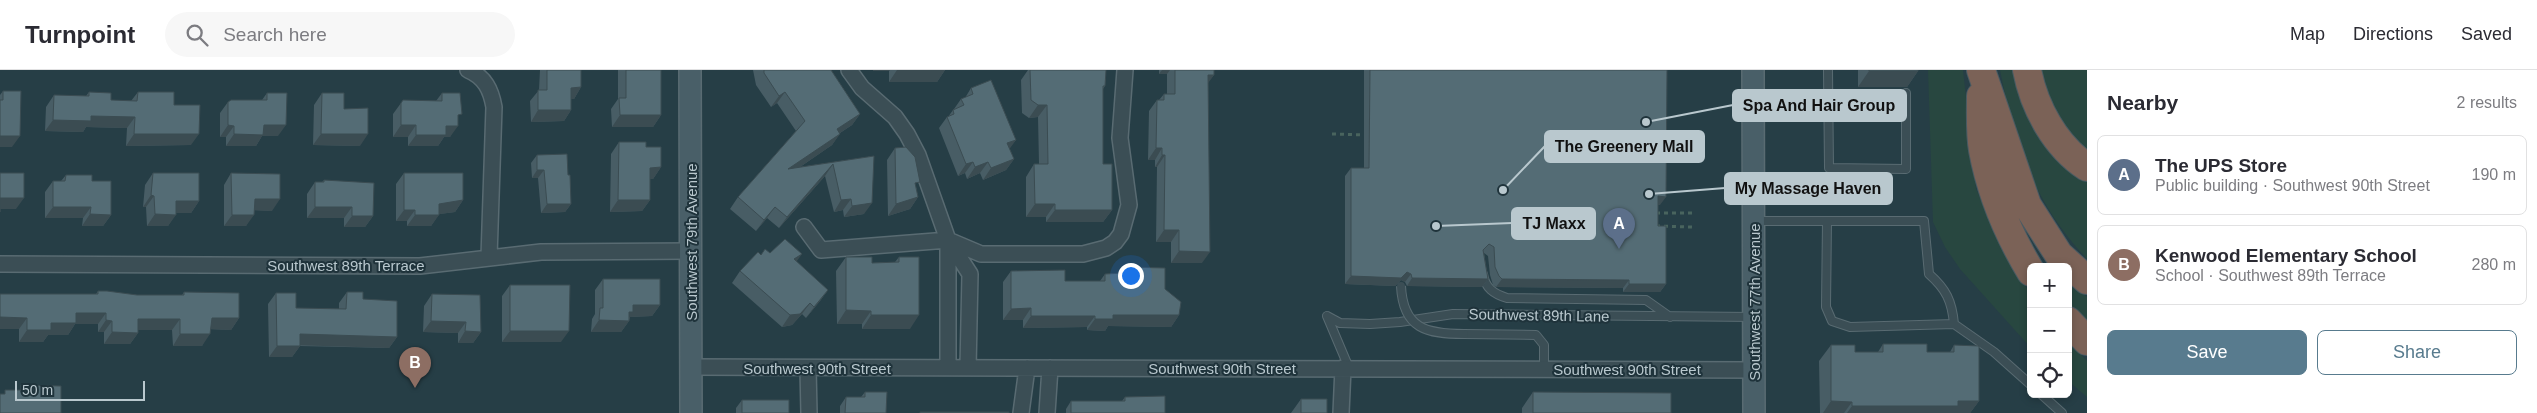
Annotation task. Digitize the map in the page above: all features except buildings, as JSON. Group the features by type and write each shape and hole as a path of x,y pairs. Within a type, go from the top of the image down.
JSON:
{"highway":[{"path":"1980,70 1982,140 1990,179 2005,223 2027,264"},
{"path":"1980,70 2027,205 2059,255 2087,280"},
{"path":"2027,70 2033,93 2050,126 2063,146 2087,167"},
{"path":"2072,325 2087,341"}],"street":[{"path":"468,70 482,78 490,91 494,108 489,257"},
{"name":"Southwest 79th Avenue","path":"690,70 691,413"},
{"path":"849,70 862,88 895,117 908,134 918,155 948,240 970,274 968,368"},
{"path":"804,227 821,250 948,240 981,254 1082,254 1095,252 1115,242 1125,225 1129,205 1120,138 1125,70"},
{"name":"Southwest 77th Avenue","path":"1753,70 1754,413"},
{"path":"948,240 948,368"},
{"name":"Southwest 89th Terrace","path":"0,264 393,266 448,264 489,257 541,252 691,251"},
{"name":"Southwest 90th Street","path":"691,367 1754,370"},
{"path":"808,368 808,413"},
{"path":"1021,413 1027,368"},
{"path":"1046,413 1050,368"},
{"path":"1341,413 1346,368"}],"lane":[{"path":"1828,70 1829,168 1906,169 1906,93"},
{"path":"1827,220 1826,307 1832,321 1850,328 1954,324 1994,352 2027,381"},
{"path":"1753,221 1924,221 1929,274 1942,286 1949,296 1954,324"},
{"path":"1483,268 1483,277 1487,287 1500,296 1517,298 1646,300 1670,317"},
{"path":"1401,286 1405,309 1414,322 1434,333 1536,335 1544,345 1544,369"},
{"name":"Southwest 89th Lane","path":"1346,368 1327,316 1340,323 1370,324 1400,322 1453,314 1753,317"},
{"path":"2045,398 2062,413"}],"path":[{"path":"1332,134 1368,135 1368,126"},
{"path":"1656,203 1656,235"},
{"path":"1656,213 1692,214"},
{"path":"1656,226 1692,226"}],"green space":[{"path":"1928,70 1963,70 1976,189 2014,268 2027,289 2027,344 1960,269 1945,247 1933,222"},
{"path":"2000,70 2019,70 2087,179 2087,259 2053,216 2029,172 2012,123"},
{"path":"2039,70 2087,70 2087,151 2062,123"},
{"path":"2072,284 2087,297 2087,323 2072,307"},
{"path":"2072,345 2087,361 2087,397 2072,384"}],"place":[{"name":"Spa And Hair Group","path":"1646,122"},
{"name":"The Greenery Mall","path":"1503,190"},
{"name":"My Massage Haven","path":"1649,194"},
{"name":"TJ Maxx","path":"1436,226"},
{"name":"The UPS Store","path":"1619,249"},
{"name":"Kenwood Elementary School","path":"415,388"}]}
